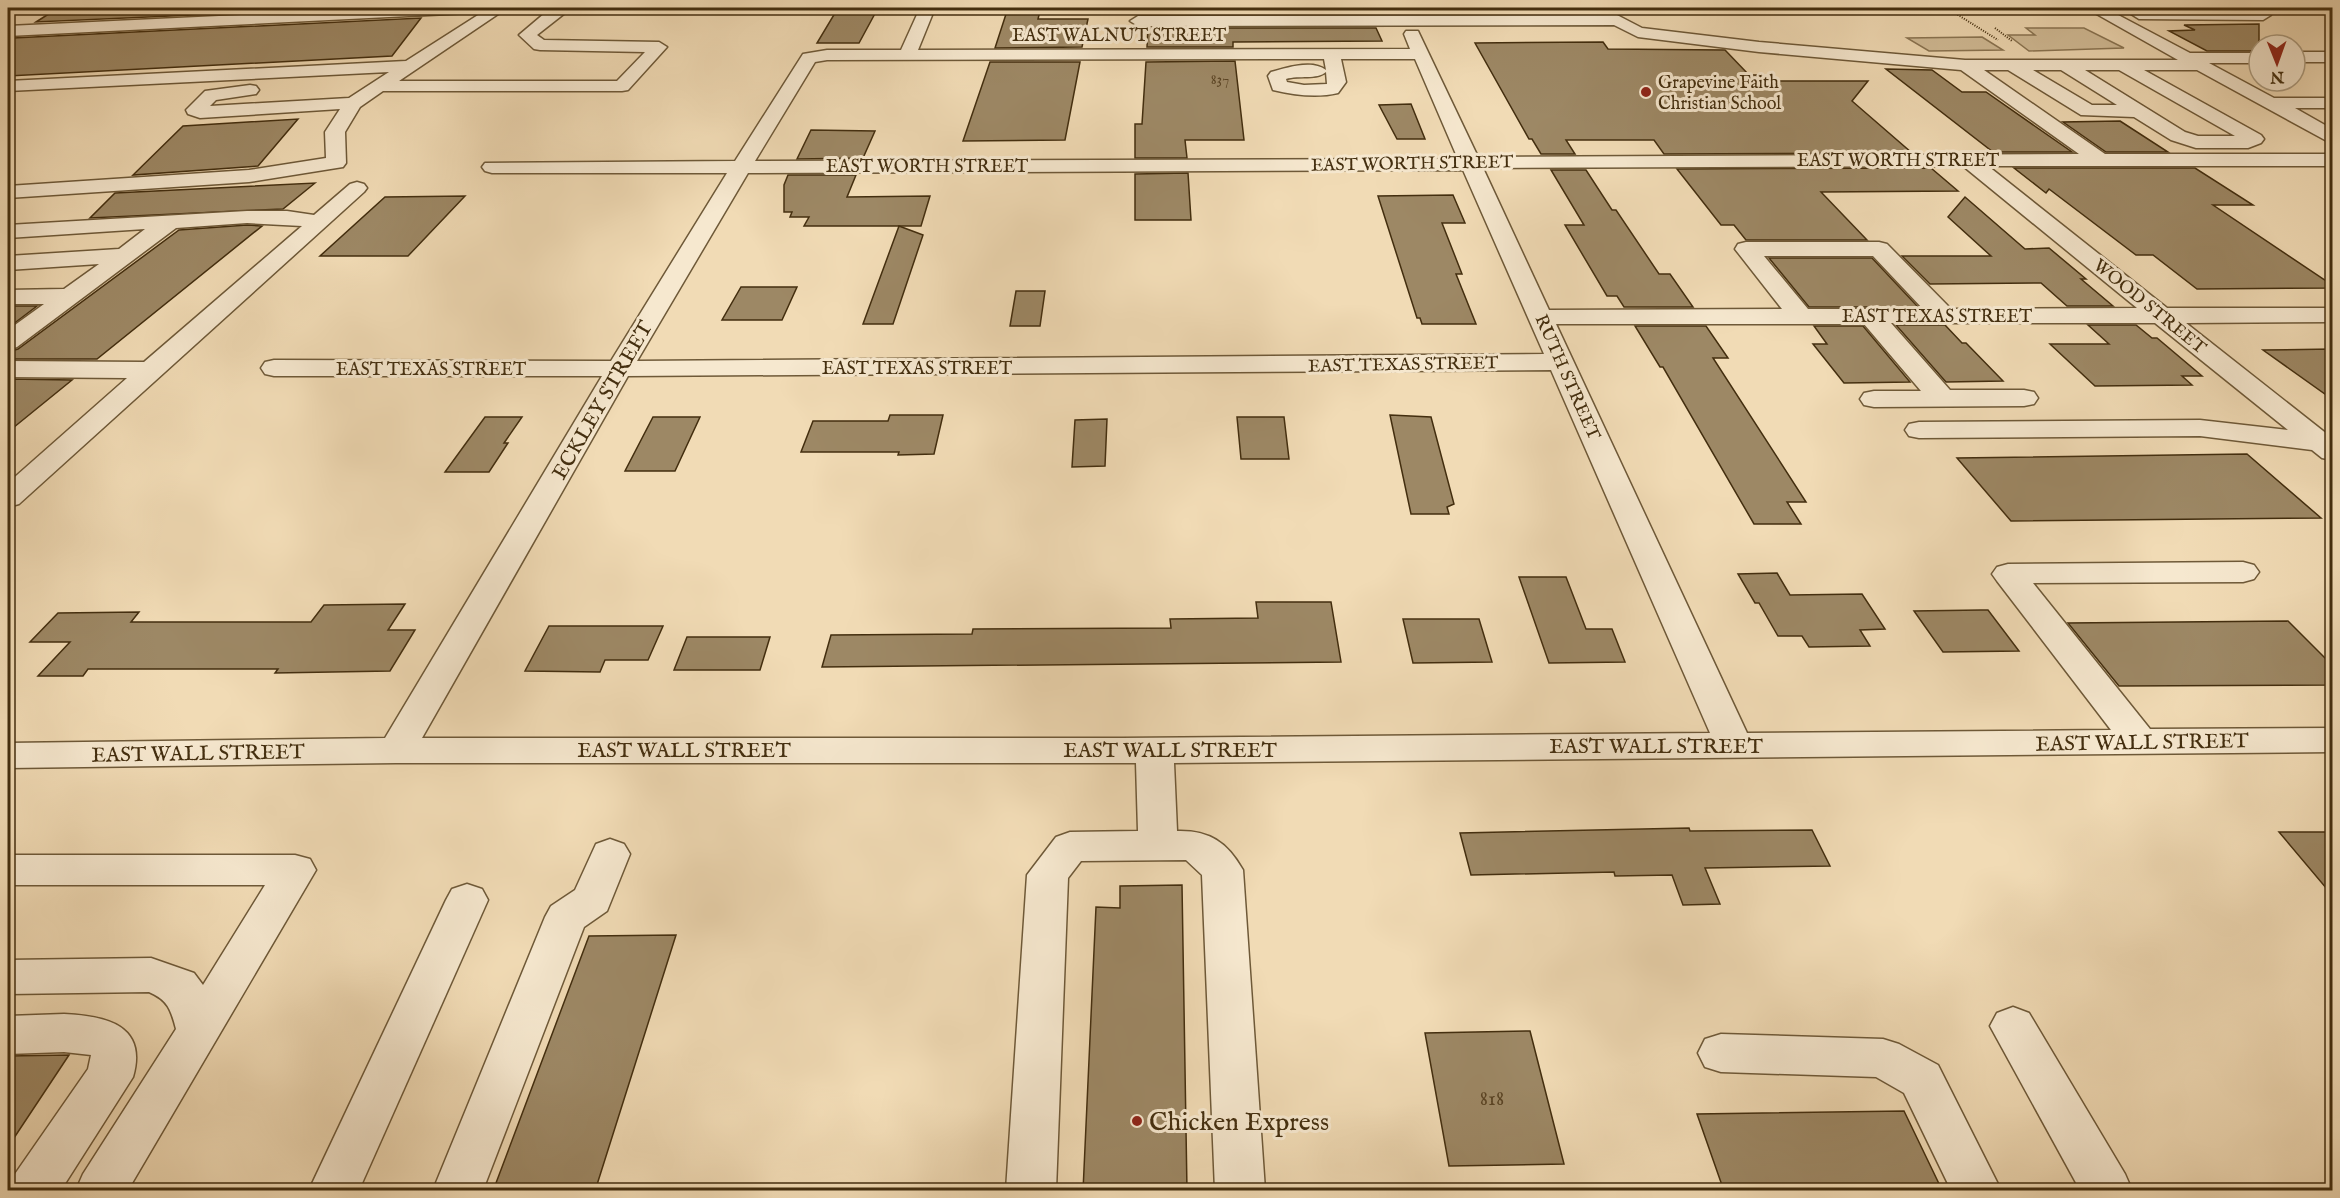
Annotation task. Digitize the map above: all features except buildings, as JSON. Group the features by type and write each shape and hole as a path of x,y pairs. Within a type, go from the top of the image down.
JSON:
{"street":[{"path":"182,21 198,8"},
{"path":"8,29 228,19 334,11 470,8"},
{"path":"477,8 510,8"},
{"path":"8,192 249,176 336,163 334,132 353,104 499,8"},
{"path":"532,8 741,8"},
{"path":"353,104 200,112 195,110 212,94 220,92 324,87 622,86 659,47 540,45 531,40 527,35 561,8"},
{"path":"908,55 927,8"},
{"path":"2094,8 2332,136"},
{"path":"2110,17 2134,11 2263,15 2247,8"},
{"path":"8,29 24,14"},
{"path":"1138,39 1404,14 1472,21 1531,14 1617,20 1638,32"},
{"name":"RUTH STREET","path":"1404,14 1734,746"},
{"path":"8,42 195,33 216,28 228,19"},
{"path":"1472,21 1479,31 1490,32 1638,32 1759,47 1965,65 2122,65 2247,59"},
{"name":"EAST WALNUT STREET","path":"816,56 908,55 1138,39 1333,63 1422,54"},
{"name":"ECKLEY STREET","path":"396,750 690,249 805,62 816,56"},
{"path":"2307,57 2332,57"},
{"path":"1965,65 2100,160"},
{"path":"2013,65 2088,111 2138,111"},
{"path":"2065,65 2178,136 2196,142 2248,142 2254,139 2122,65"},
{"path":"8,86 410,66"},
{"path":"2270,103 2332,103"},
{"name":"EAST WORTH STREET","path":"492,167 1444,166 1498,160 2332,160"},
{"name":"WOOD STREET","path":"1966,160 2299,426 2329,440"},
{"path":"8,498 357,188"},
{"path":"8,231 257,217 287,217 319,222"},
{"path":"8,342 171,222"},
{"path":"1801,316 1746,249 1879,249 1944,316"},
{"path":"8,263 125,255"},
{"path":"8,297 69,296"},
{"name":"EAST TEXAS STREET","path":"1541,317 2332,315"},
{"path":"1871,316 1943,399"},
{"name":"EAST TEXAS STREET","path":"274,368 620,370 1113,368 1561,362"},
{"path":"8,369 151,370"},
{"path":"1874,399 2024,398"},
{"path":"1919,430 2200,428 2329,440"},
{"path":"2140,742 2008,574 2243,572"},
{"name":"EAST WALL STREET","path":"8,756 396,750 1155,750 2332,740"},
{"path":"1155,750 1158,845"},
{"path":"1031,1191 1048,875 1070,848 1158,845 1196,845 1222,870 1240,1191"},
{"path":"458,1191 566,917 592,900 610,854"},
{"path":"8,870 295,870 101,1191"},
{"path":"334,1191 467,900"},
{"path":"8,977 151,975 178,985 191,1002 199,1031"},
{"path":"2013,1026 2107,1191"},
{"path":"8,1035 85,1034 102,1037 112,1044 115,1057 109,1077 33,1191"},
{"path":"1721,1053 1883,1058 1921,1079 1976,1191"}],"path":[{"path":"1947,8 2006,45"}],"shaded area":[{"path":"1425,8 1511,8 1518,17 1429,17"},
{"path":"1704,8 1837,8 1845,13 1711,13"},
{"path":"2026,28 2084,28 2124,48 2029,51 2008,35 2035,35"},
{"path":"1982,37 2003,50 1929,51 1907,38"}],"place":[{"name":"Grapevine Faith Christian School","path":"1646,92"},
{"name":"Chicken Express","path":"1137,1121"}]}
